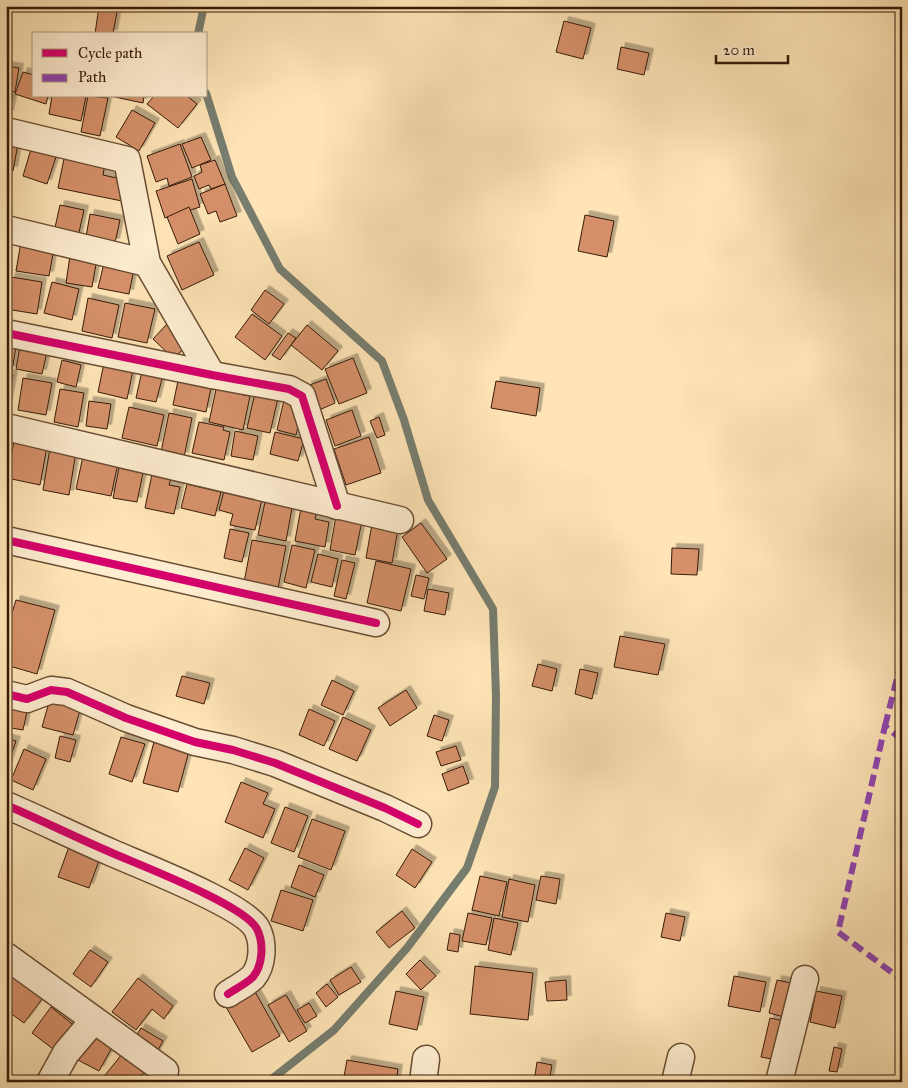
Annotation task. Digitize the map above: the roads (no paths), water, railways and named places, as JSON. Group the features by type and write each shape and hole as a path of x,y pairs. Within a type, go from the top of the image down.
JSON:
{"street":[{"path":"6,131 127,160 147,263 212,375"},
{"path":"6,229 147,263"},
{"path":"6,333 289,389 302,396 337,506"},
{"path":"6,428 400,520"},
{"path":"6,540 376,622"},
{"path":"6,694 27,699 51,690 67,692 126,718 195,742 233,750 275,763 385,808 418,824"},
{"path":"6,805 180,881 246,916 257,929 262,944 260,960 253,976 228,994"},
{"path":"6,956 165,1071"},
{"path":"780,1082 805,979"},
{"path":"50,1082 66,1053 94,1020"}],"waterway":[{"path":"198,32 204,6"},
{"path":"208,98 232,177 280,269 382,361 404,420 428,500 493,609 496,696 495,787 467,868 407,948 334,1030 268,1082"}]}
